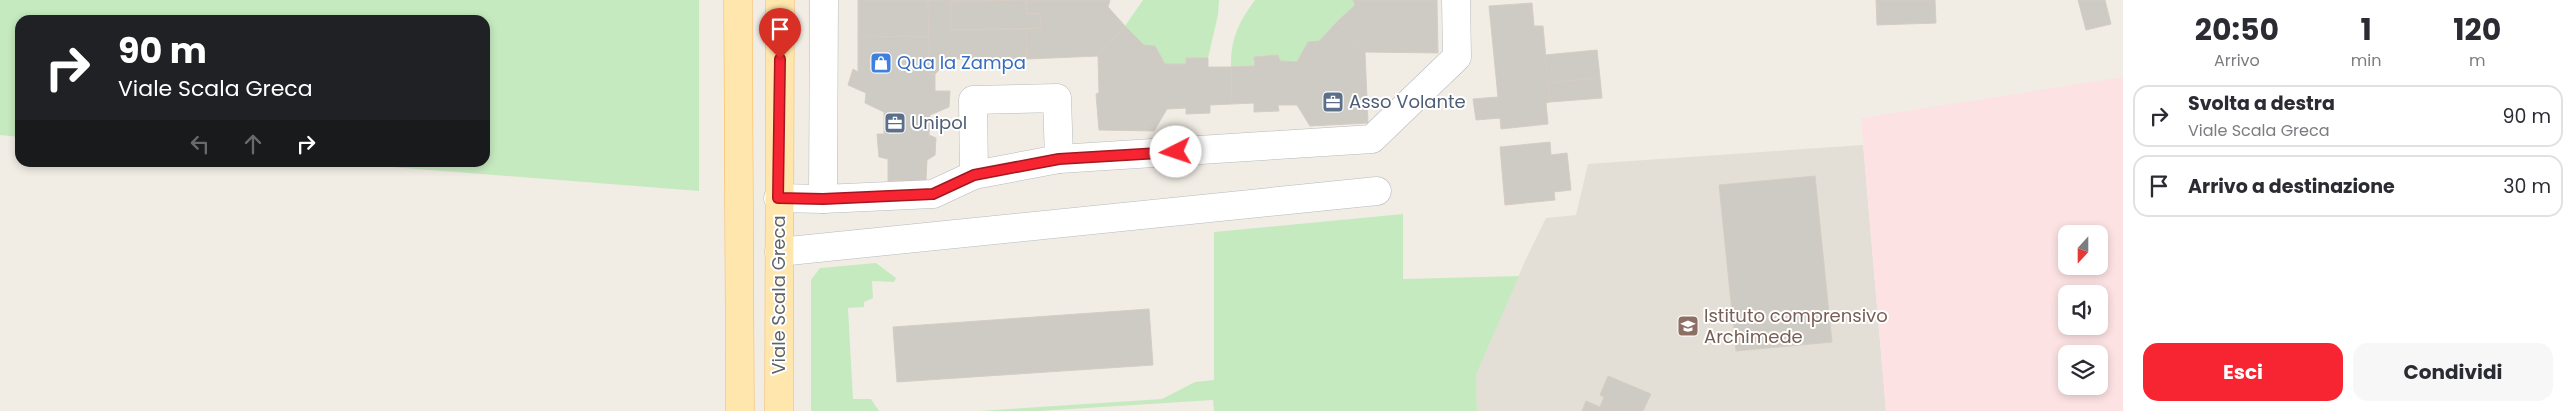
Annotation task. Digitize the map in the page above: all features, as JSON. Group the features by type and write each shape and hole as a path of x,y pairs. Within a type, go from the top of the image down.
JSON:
{"main road":[{"path":"738,0 740,411"},
{"name":"Viale Scala Greca","path":"779,411 778,198 780,0"}],"street":[{"path":"823,199 824,0"},
{"path":"778,198 823,199 933,194 974,175 1059,159 1372,139 1457,57 1456,0"},
{"path":"974,175 973,100 1057,98 1059,159"},
{"path":"779,252 1377,191"}],"shaded area":[{"path":"2123,77 2123,411 1886,411 1861,118"},
{"name":"Istituto comprensivo Archimede","path":"1863,145 1886,411 1477,411 1476,375 1525,261 1546,218 1576,215 1588,164"}],"green space":[{"path":"0,0 699,0 699,191 391,167 490,167 490,15 15,15 15,136 0,135"},
{"path":"1143,0 1219,0 1218,15 1208,58 1186,64 1165,64 1155,46 1144,45 1125,26"},
{"path":"1255,0 1353,0 1355,5 1297,62 1280,61 1278,56 1255,57 1255,66 1231,67 1234,39 1240,23"},
{"path":"1403,214 1403,279 1519,276 1476,375 1477,411 1214,411 1213,400 1040,411 978,411 1162,399 1195,382 1214,380 1214,232"},
{"path":"876,263 896,278 894,282 872,281 873,298 864,302 864,307 848,308 853,399 871,399 879,411 811,411 811,280 820,268"}],"building":[{"path":"858,0 928,0 929,37 858,36"},
{"path":"928,0 1026,0 951,2 951,30 1026,29 1027,59 951,59 935,74 929,74"},
{"path":"1026,0 1110,0 1108,7 1125,26 1098,56 1027,59 1026,29 1041,28 1040,14 1026,14"},
{"path":"1026,0 1026,14 1040,14 1041,28 951,30 951,2"},
{"path":"1353,0 1437,0 1438,53 1365,52 1337,22 1355,5"},
{"path":"1876,0 1935,0 1936,23 1877,25"},
{"path":"2078,0 2105,0 2111,24 2086,30"},
{"path":"1532,3 1534,26 1543,26 1550,102 1546,103 1548,124 1501,129 1500,118 1476,120 1473,99 1498,97 1489,6"},
{"path":"1337,22 1365,52 1368,123 1310,126 1297,105 1278,105 1279,111 1254,112 1254,103 1232,104 1231,67 1255,66 1254,57 1278,55 1280,61 1297,62 1308,42 1319,41"},
{"path":"1125,26 1144,45 1155,46 1165,64 1186,64 1186,58 1208,58 1208,67 1231,67 1232,104 1210,105 1210,113 1186,114 1186,108 1167,109 1154,131 1099,130 1096,94 1099,93 1098,56"},
{"path":"858,36 929,37 929,74 935,74 935,91 950,91 949,107 930,115 929,135 936,138 935,155 927,160 926,180 888,181 888,159 879,157 877,134 884,134 884,112 865,103 866,93 848,85 853,69 858,72"},
{"path":"1597,50 1600,78 1548,83 1545,55"},
{"path":"1600,78 1602,98 1550,102 1548,83"},
{"path":"1550,142 1551,155 1567,153 1571,190 1554,192 1555,200 1505,205 1500,147"},
{"path":"1815,176 1832,342 1736,351 1719,185"},
{"path":"1149,309 1153,365 897,382 893,327"},
{"path":"1608,376 1651,394 1643,411 1582,411 1586,401 1600,407 1604,397 1600,395"}],"place":[{"name":"Qua la Zampa","path":"881,63"},
{"name":"Asso Volante","path":"1333,102"},
{"name":"Unipol","path":"895,123"},
{"name":"Istituto comprensivo Archimede","path":"1688,326"}],"route":[{"path":"780,59 778,198 823,199 933,194 974,175 1059,159 1176,152"}]}
